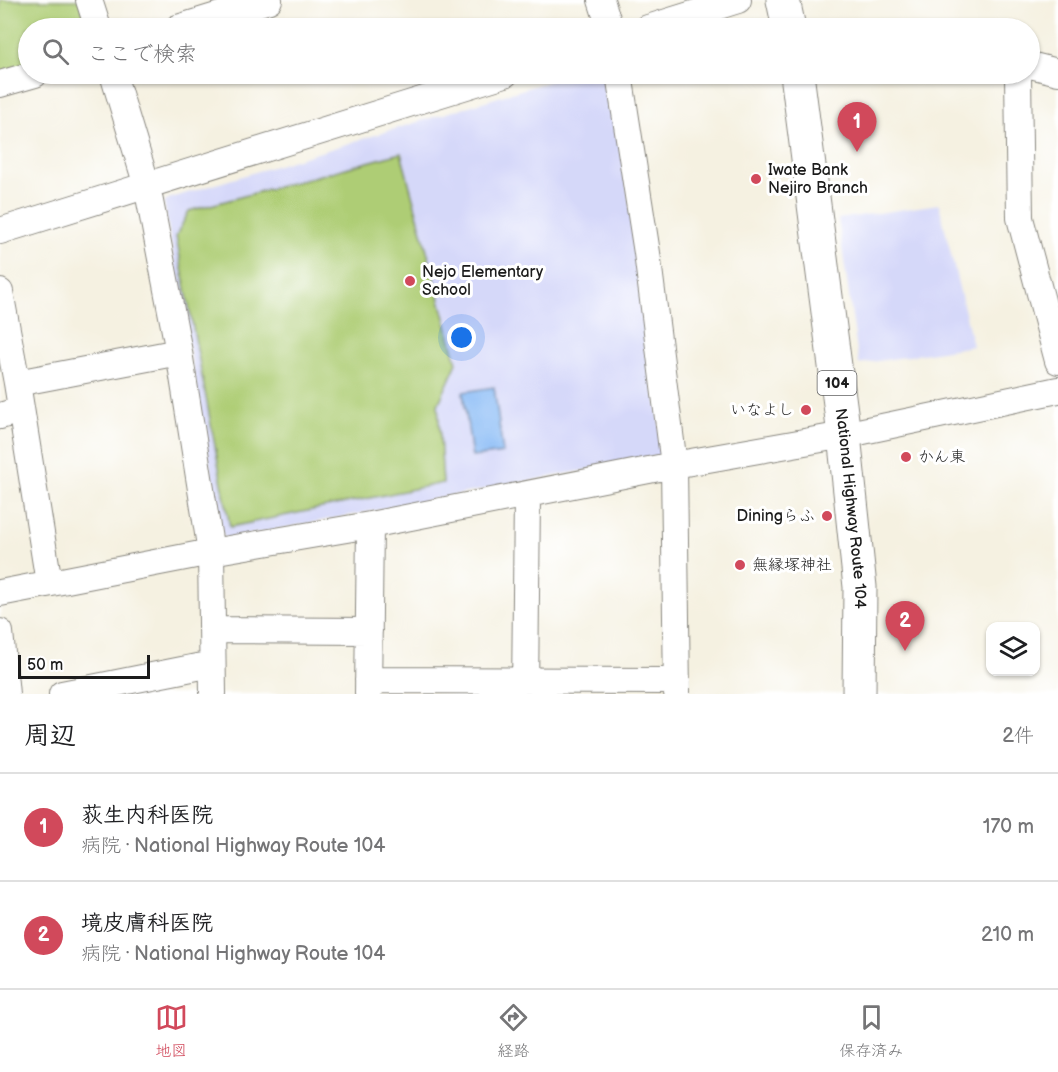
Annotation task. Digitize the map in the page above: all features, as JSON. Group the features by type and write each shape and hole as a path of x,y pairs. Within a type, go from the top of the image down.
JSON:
{"highway":[{"path":"783,0 787,18"},
{"name":"National Highway Route 104","path":"798,84 844,435 860,587 858,694"}],"street":[{"path":"89,0 95,18"},
{"path":"210,18 269,0"},
{"path":"601,0 607,18"},
{"path":"680,18 738,0"},
{"path":"1040,68 1058,72"},
{"path":"0,84 18,79"},
{"path":"115,84 147,186 178,352 211,552 213,694"},
{"path":"0,231 473,84"},
{"path":"370,525 368,687 677,688 674,465 647,253 621,84"},
{"path":"1018,84 1020,218 1058,361"},
{"path":"0,292 17,383 11,413 49,583"},
{"path":"17,383 178,352"},
{"path":"0,593 844,435 1058,390"},
{"path":"525,687 527,495"},
{"path":"212,630 369,631"},
{"path":"0,632 6,694"},
{"path":"62,694 212,664"}],"shaded area":[{"name":"Nejo Elementary School","path":"541,84 613,84 664,455 227,539 222,534 164,203 168,199"},
{"path":"939,204 973,346 859,364 838,219"}],"green space":[{"path":"0,0 79,0 85,18 18,18 18,71 0,77"},
{"path":"401,153 457,363 438,405 443,483 230,527 176,236 189,211"}],"water":[{"path":"494,387 503,453 472,457 463,392"}],"place":[{"name":"荻生内科医院","path":"857,152"},
{"name":"Iwate Bank Nejiro Branch","path":"756,179"},
{"name":"Nejo Elementary School","path":"410,281"},
{"name":"いなよし","path":"806,410"},
{"name":"かん東","path":"906,457"},
{"name":"Diningらふ","path":"827,516"},
{"name":"無縁塚神社","path":"740,565"},
{"name":"境皮膚科医院","path":"905,651"}]}
